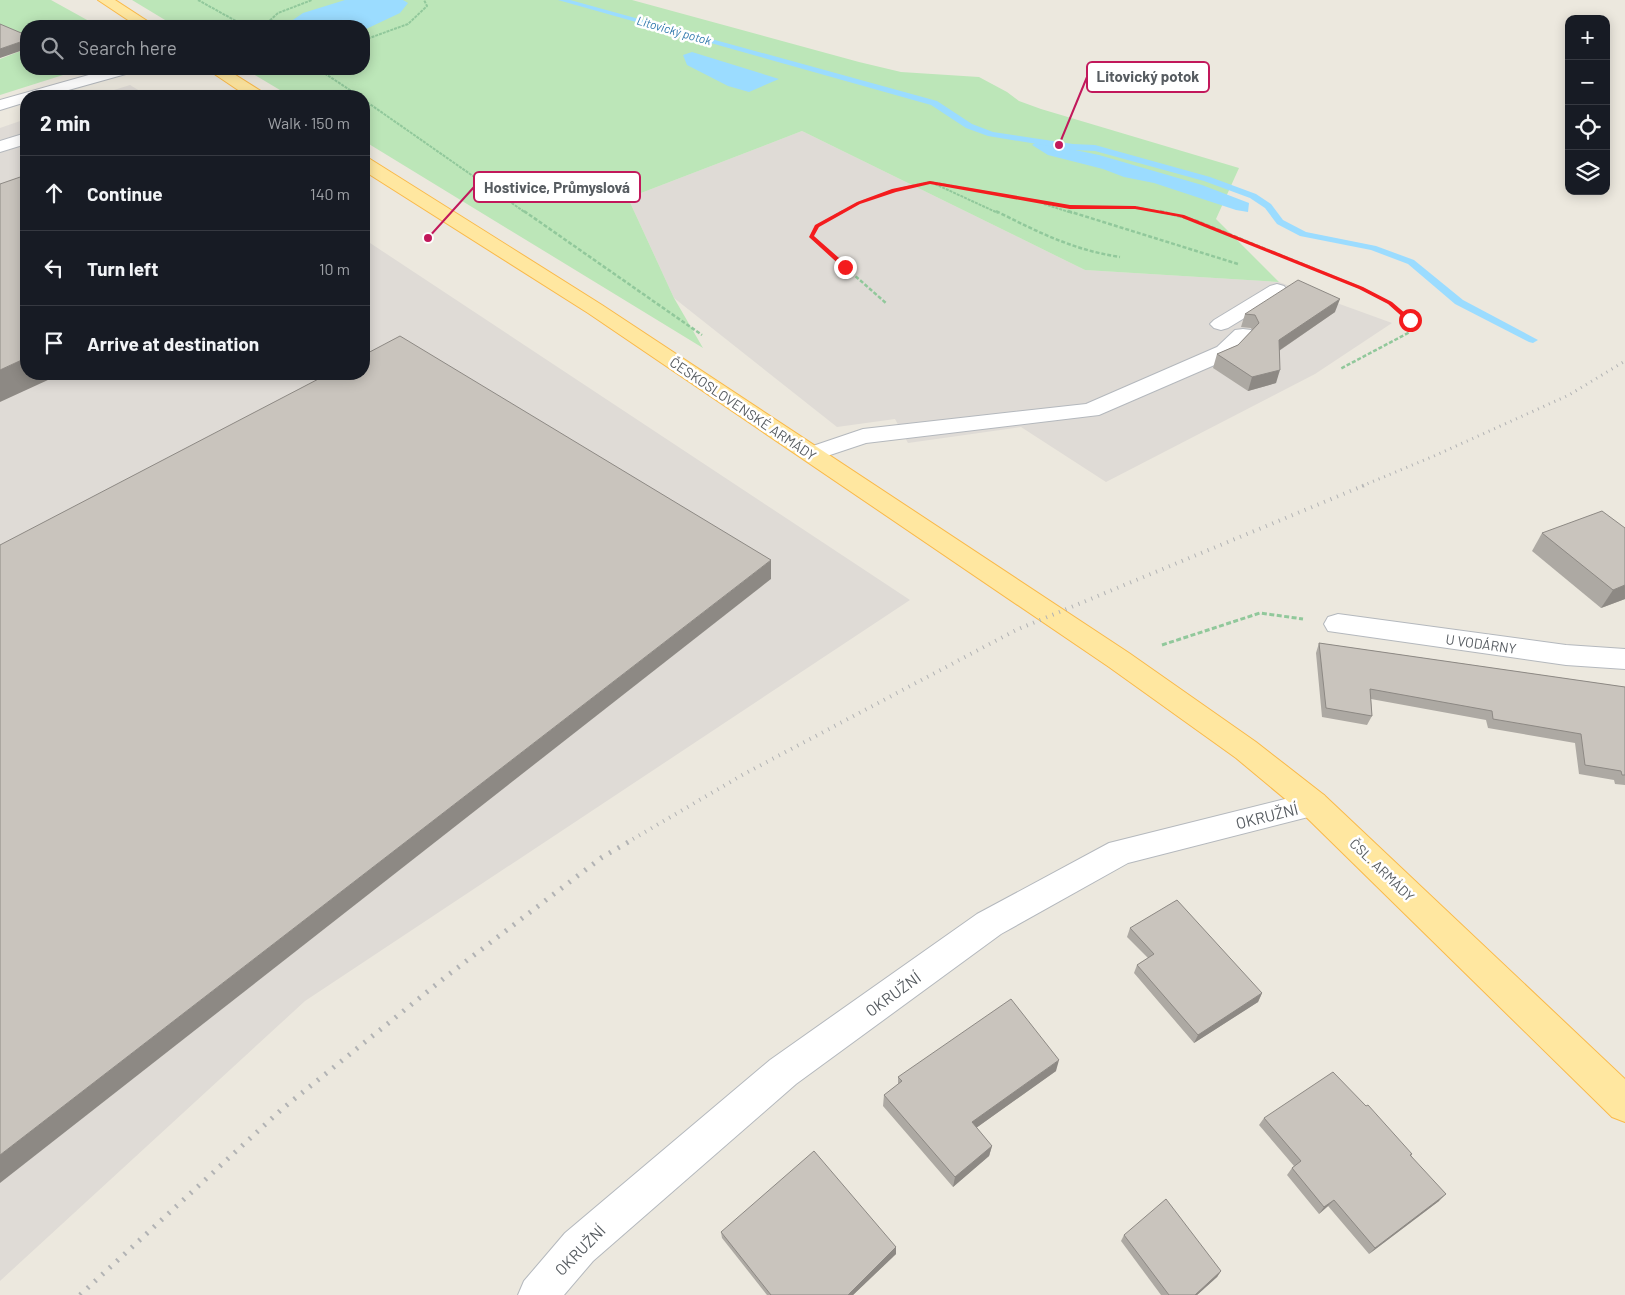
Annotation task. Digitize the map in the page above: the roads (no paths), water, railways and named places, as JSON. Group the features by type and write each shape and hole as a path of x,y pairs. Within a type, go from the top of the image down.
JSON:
{"main road":[{"path":"105,0 137,20"},
{"path":"225,75 248,90"},
{"name":"ČESKOSLOVENSKÉ ARMÁDY","path":"370,167 595,309 1119,660"},
{"name":"ČSL. ARMÁDY","path":"1119,660 1246,750 1313,804 1625,1104"}],"street":[{"path":"52,90 105,75"},
{"path":"0,105 20,100"},
{"path":"0,147 20,140"},
{"path":"1222,324 1277,290"},
{"path":"812,454 863,436 1091,410 1225,352 1243,335"},
{"name":"U VODÁRNY","path":"1338,624 1566,655 1625,659"},
{"name":"OKRUŽNÍ","path":"538,1295 579,1247 783,1072 989,924 1120,852 1313,804"}],"water":[{"path":"345,0 403,0 408,3 400,13 370,27 370,20 293,20 303,13"},
{"path":"692,52 779,79 749,92 728,86 687,65 683,55"},
{"path":"1037,142 1099,155 1202,185 1249,203 1248,212 1236,210 1154,183 1124,177 1103,169 1048,155 1032,145"}],"waterway":[{"name":"Litovický potok","path":"562,0 934,103 969,126 991,134 1073,147 1095,148 1207,179 1253,196 1268,206 1280,222 1303,234 1373,248 1411,262 1459,302 1533,340"}],"railway":[{"path":"1362,486 1434,456 1569,395 1625,361"},
{"path":"633,839 744,774 1016,630 1365,485"},
{"path":"80,1295 282,1109 448,975 601,858 635,838"}],"place":[{"name":"Litovický potok","path":"1059,145"},
{"name":"Hostivice, Průmyslová","path":"428,238"}]}
